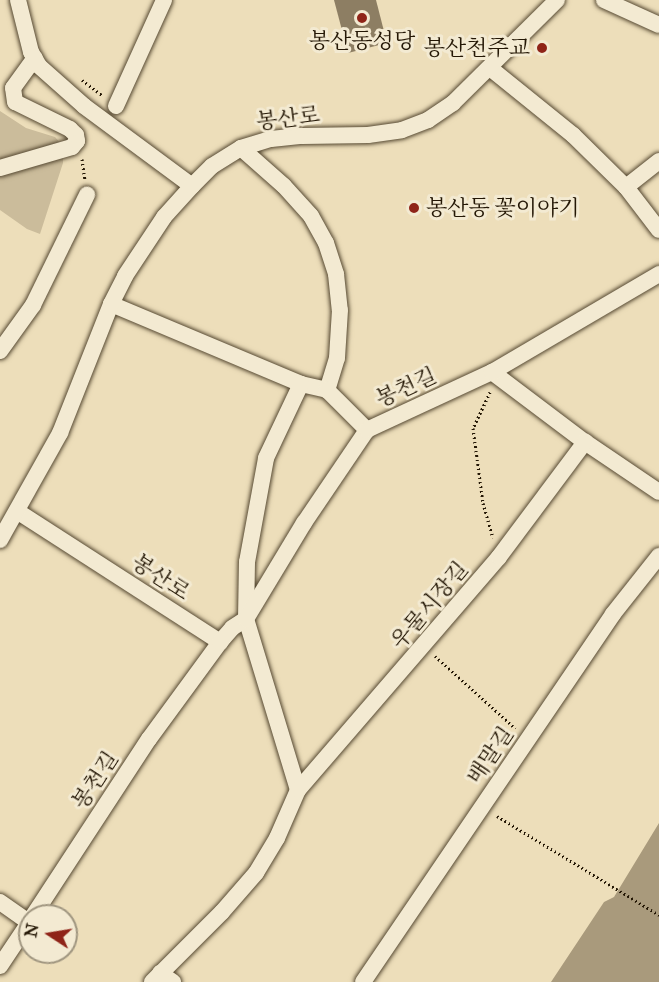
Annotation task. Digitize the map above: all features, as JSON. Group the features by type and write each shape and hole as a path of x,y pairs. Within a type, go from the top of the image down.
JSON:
{"street":[{"path":"18,0 39,66 84,106 192,186"},
{"path":"116,106 164,0"},
{"name":"봉산로","path":"0,540 60,433 111,304 138,255 164,217 192,186 213,166 241,148 271,139 368,135 402,130 428,120 453,103 557,0"},
{"path":"604,0 659,25"},
{"path":"0,168 72,147 76,141 76,135 70,129 15,102 13,88 35,58"},
{"path":"490,68 573,135 626,187 659,230"},
{"path":"241,148 291,194 311,216 326,243 336,274 340,310 337,358 327,390"},
{"path":"626,187 659,161"},
{"path":"0,351 33,305 87,195"},
{"name":"봉천길","path":"41,904 149,740 220,642 232,628 246,619 304,523 367,430 492,372 659,274"},
{"path":"111,304 301,384 327,390 367,430"},
{"path":"492,372 585,442 659,492"},
{"path":"298,790 246,619 247,562 266,458 301,384"},
{"name":"우물시장길","path":"162,979 256,873 277,838 298,790 499,557 585,442"},
{"name":"봉산로","path":"17,511 220,642"},
{"name":"배말길","path":"363,982 613,614 659,556"},
{"path":"0,902 18,913"},
{"path":"0,966 18,939"}],"path":[{"path":"76,141 81,148 87,195"},
{"path":"492,372 494,384 473,428 483,503 499,557"},
{"path":"424,646 528,739"},
{"path":"482,807 659,915"}],"shaded area":[{"path":"0,111 26,128 55,137 63,146 63,163 40,234 27,229 0,210"},
{"path":"659,823 659,982 551,982 604,902 614,897"}],"building":[{"path":"334,0 376,0 387,43 348,53"}],"place":[{"name":"봉산동성당","path":"362,18"},
{"name":"봉산천주교","path":"542,48"},
{"name":"봉산동 꽃이야기","path":"414,208"}]}
